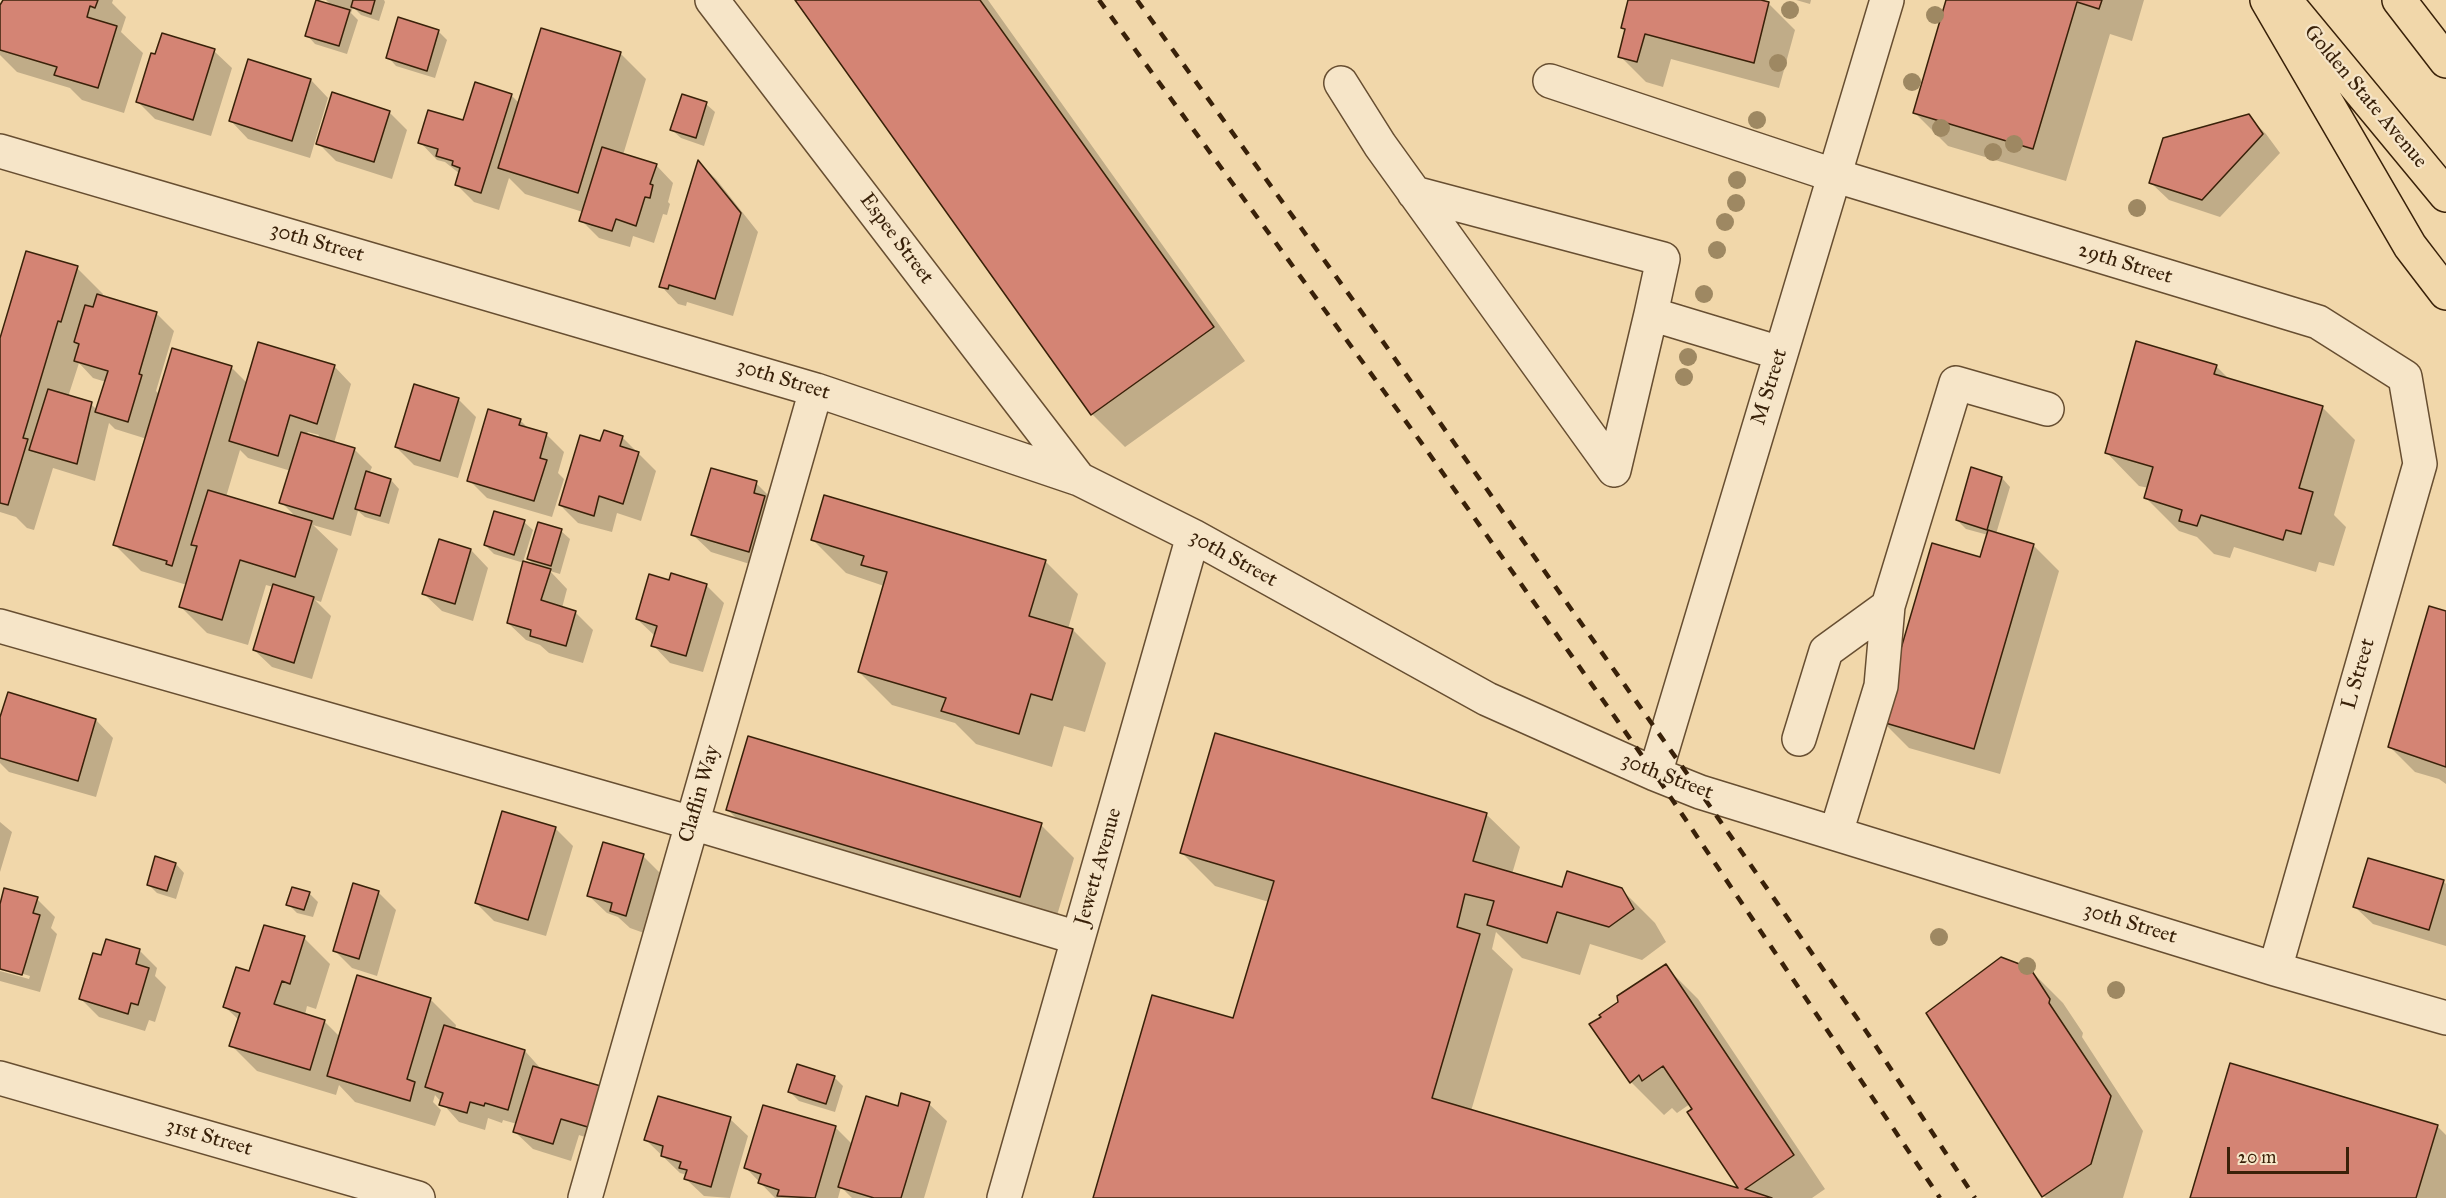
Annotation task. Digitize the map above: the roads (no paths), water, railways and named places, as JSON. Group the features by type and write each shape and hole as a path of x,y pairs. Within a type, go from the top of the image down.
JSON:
{"highway":[{"path":"2267,0 2410,246 2446,293"},
{"name":"Golden State Avenue","path":"2284,0 2446,195"},
{"path":"2399,0 2446,61"}],"street":[{"name":"Espee Street","path":"712,0 1079,479"},
{"name":"M Street","path":"1655,774 1887,0"},
{"name":"29th Street","path":"1550,81 1833,175 2318,322 2405,376"},
{"path":"1341,83 1380,145 1414,193 1614,470 1663,259 1414,193"},
{"name":"30th Street","path":"0,151 816,390 1079,479 1193,536 1487,699 1700,792 2275,969 2446,1018"},
{"path":"1651,314 1780,353"},
{"name":"L Street","path":"2275,969 2420,464 2405,376"},
{"path":"1836,833 1881,686 1888,606 1956,383 2047,409"},
{"name":"Claflin Way","path":"585,1198 816,390"},
{"name":"Jewett Avenue","path":"1004,1198 1193,536"},
{"path":"1799,739 1826,651 1888,606"},
{"path":"0,626 692,824 1078,938"},
{"name":"31st Street","path":"0,1078 418,1198"}],"railway":[{"path":"1099,0 1423,445 1655,774 1940,1198"},
{"path":"1137,0 1381,339 1700,792 1868,1034 1975,1198"}]}
